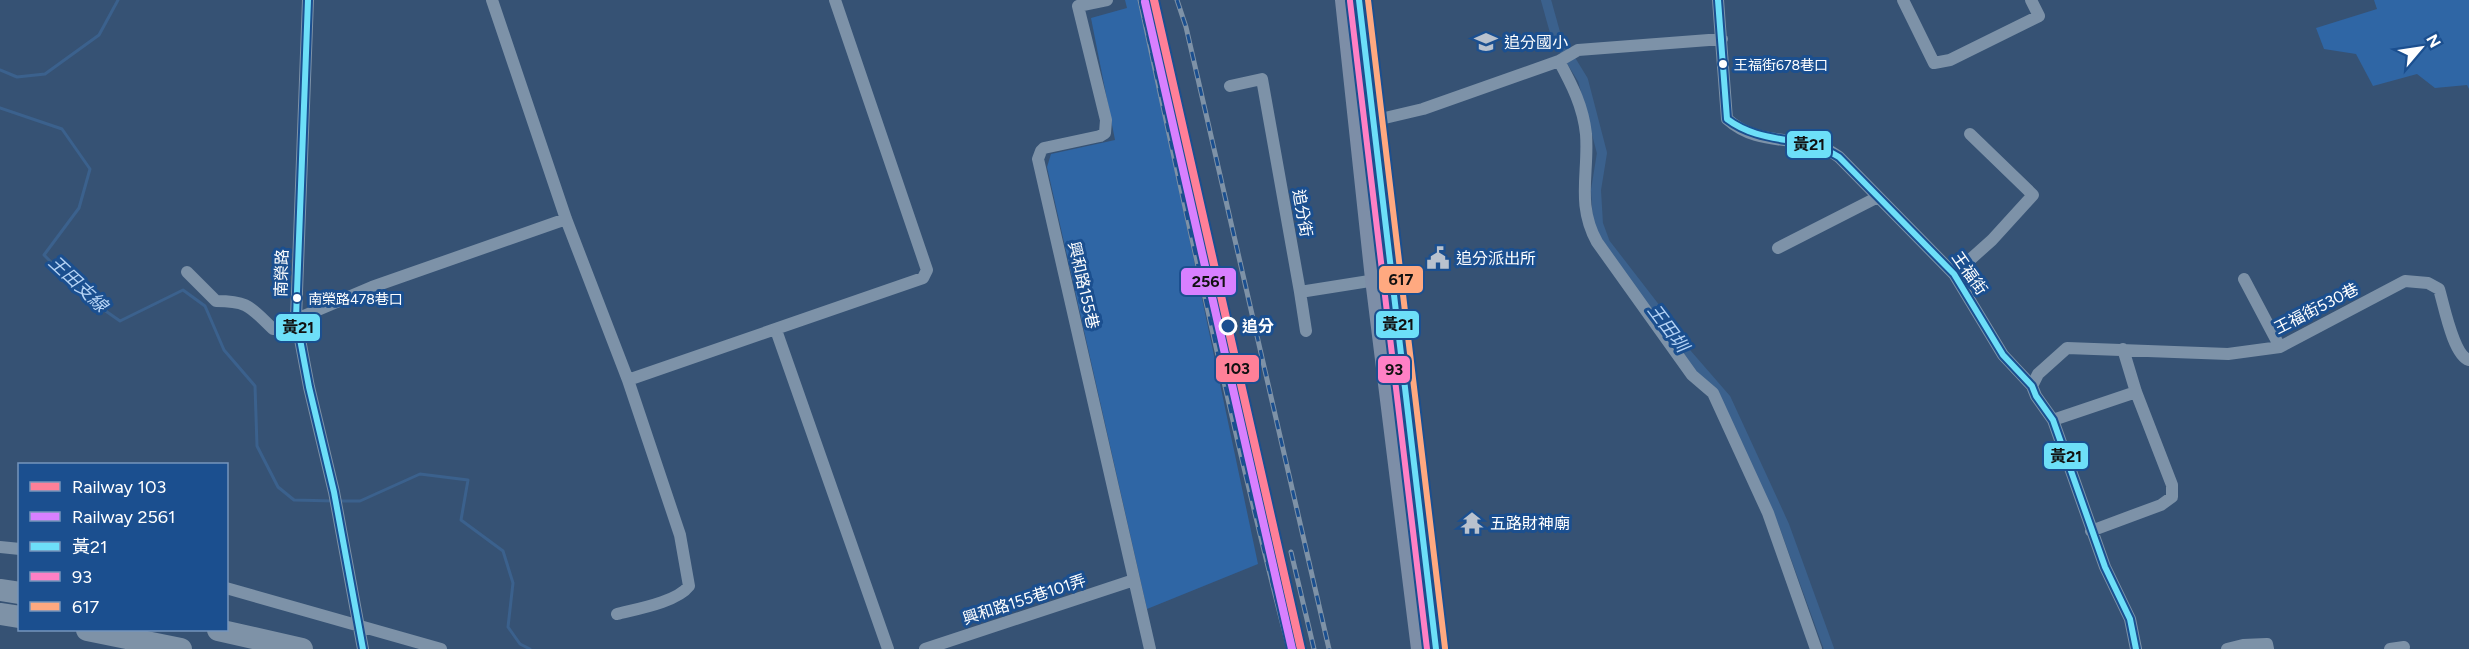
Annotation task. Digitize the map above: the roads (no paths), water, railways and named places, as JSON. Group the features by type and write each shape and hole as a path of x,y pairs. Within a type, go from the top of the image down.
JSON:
{"highway":[{"path":"0,590 18,593"},
{"path":"0,614 18,617"},
{"path":"92,631 181,649"},
{"path":"222,631 302,649"}],"main road":[{"path":"1345,0 1436,649"},
{"path":"1359,0 1421,649"}],"street":[{"name":"南榮路","path":"308,0 296,318 309,387 334,494 363,649"},
{"path":"492,0 566,219 628,380 680,535 689,586 674,598 617,614"},
{"path":"628,380 923,278 927,270 835,0"},
{"name":"興和路155巷","path":"1107,0 1078,6 1106,120 1105,133 1044,148 1038,159 1150,649"},
{"name":"王福街","path":"1718,0 1727,119 1739,129 1761,137 1823,147 1839,157 1954,274 2003,355 2032,386 2036,396 2053,420 2091,531 2130,619 2136,649"},
{"path":"1903,0 1934,63 1950,60 2039,15 2031,0"},
{"path":"1372,121 1423,109 1559,61 1578,50 1722,39"},
{"path":"1559,61 1578,96 1586,134 1584,203 1588,227 1692,375 1713,393 1768,513 1816,649"},
{"name":"追分街","path":"1230,86 1263,79 1300,292"},
{"path":"1954,274 1992,240 2033,195 1970,134"},
{"path":"1778,248 1878,197"},
{"path":"187,272 216,301 238,301 251,307 273,329 372,287 566,219"},
{"path":"1306,331 1300,292 1384,278"},
{"path":"2244,279 2280,346"},
{"name":"王福街530巷","path":"2032,386 2038,374 2067,348 2228,354 2280,346 2405,281 2428,283 2439,289 2457,348 2464,358 2469,360"},
{"path":"776,330 888,649"},
{"path":"2091,531 2161,505 2172,497 2172,485 2136,392 2123,349"},
{"path":"2053,420 2136,392"},
{"path":"0,547 18,549"},
{"name":"興和路155巷101弄","path":"925,649 1134,580"},
{"path":"228,589 441,649"},
{"path":"2227,649 2243,645 2267,644 2268,649"},
{"path":"2390,649 2404,647"}],"waterway":[{"path":"0,70 17,77 45,74 99,35 118,0"},
{"name":"王田圳","path":"1546,0 1556,36 1583,80 1602,153 1596,190 1598,224 1605,243 1663,318 1680,346 1726,399 1784,525 1829,649"},
{"name":"王田支線","path":"0,108 62,129 90,169 79,208 44,255 87,298 120,321 183,290 205,306 224,350 255,386 257,446 278,487 294,500 334,501"},
{"name":"王田支線","path":"340,501 360,501 420,474 468,480 461,520 503,551 513,583 508,627 520,644 530,649"}],"railway":[{"path":"1140,0 1230,406 1289,649"},
{"path":"1177,0 1186,27 1329,649"},
{"path":"1291,552 1314,649"}],"rail line":[{"name":"103","path":"1154,0 1301,649"},
{"name":"2561","path":"1145,2 1292,649"}],"place":[{"name":"追分國小","path":"1486,42"},
{"name":"王福街678巷口","path":"1723,64"},
{"name":"追分派出所","path":"1438,258"},
{"name":"南榮路478巷口","path":"297,298"},
{"name":"追分","path":"1228,326"},
{"name":"五路財神廟","path":"1472,523"}]}
